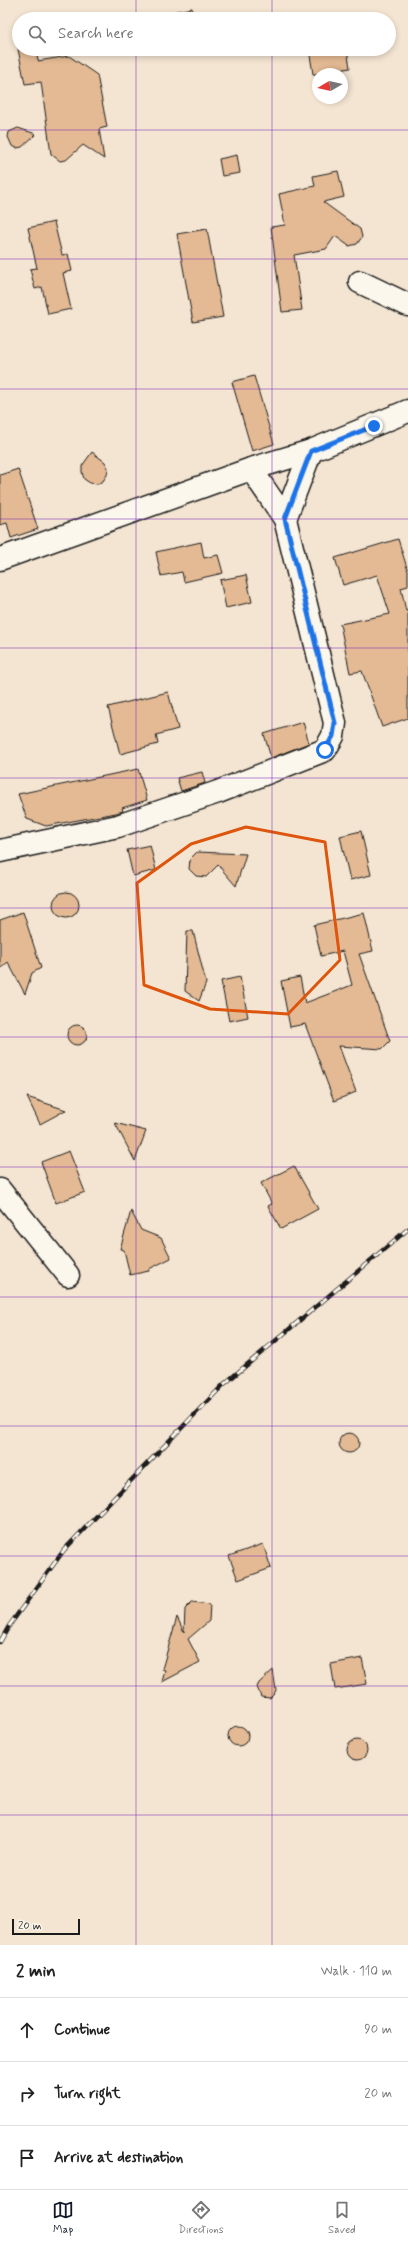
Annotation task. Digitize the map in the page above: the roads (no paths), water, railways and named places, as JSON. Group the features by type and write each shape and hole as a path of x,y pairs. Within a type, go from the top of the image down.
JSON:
{"street":[{"path":"360,282 408,305"},
{"path":"0,559 252,469 311,451 408,411"},
{"path":"285,519 311,451"},
{"path":"0,851 118,826 218,792 325,750 333,736 335,723 285,519 252,469"},
{"path":"0,1190 68,1275"}],"railway":[{"path":"0,1642 9,1626 64,1550 223,1385 408,1229"}]}
